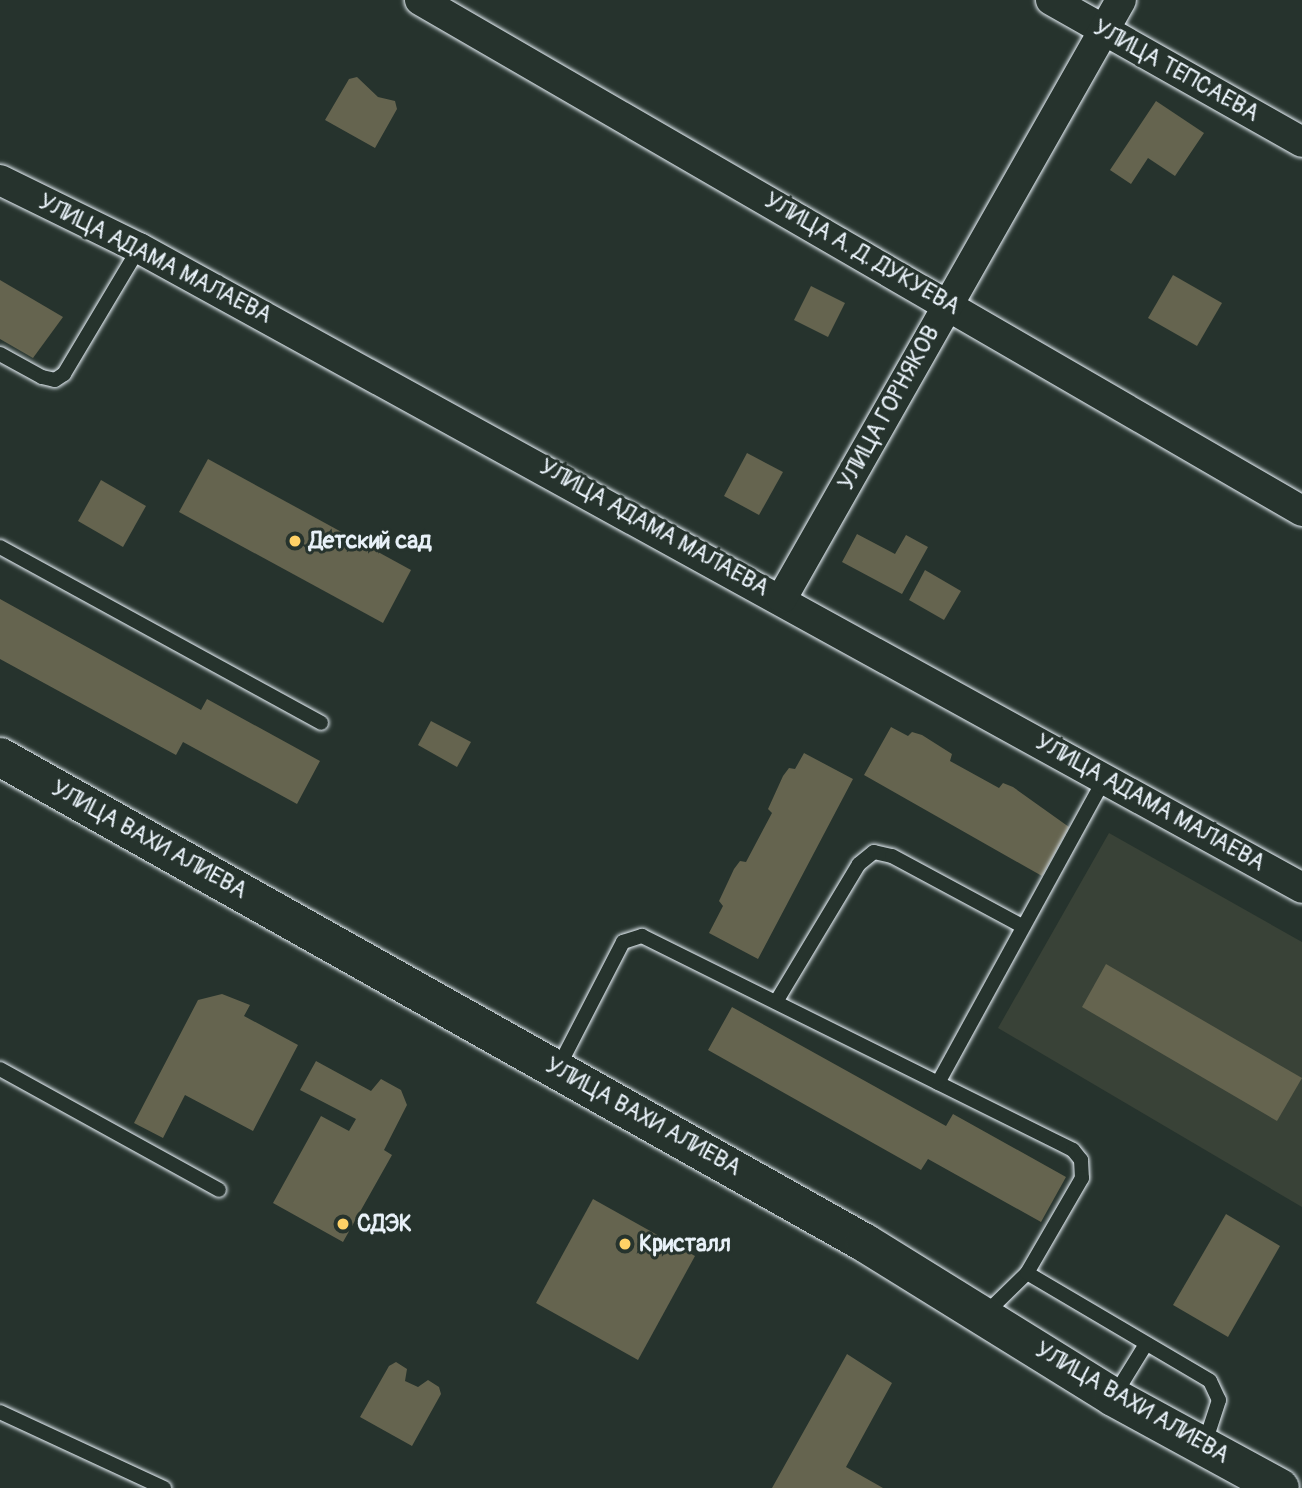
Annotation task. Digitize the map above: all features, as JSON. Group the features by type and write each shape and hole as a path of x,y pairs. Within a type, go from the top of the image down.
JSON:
{"main road":[{"name":"УЛИЦА ВАХИ АЛИЕВА","path":"0,757 557,1069 985,1314 1113,1397 1280,1488"},
{"name":"УЛИЦА ВАХИ АЛИЕВА","path":"0,780 547,1084 1228,1488"}],"street":[{"name":"УЛИЦА А. Д. ДУКУЕВА","path":"420,0 1302,511"},
{"name":"УЛИЦА ТЕПСАЕВА","path":"1051,0 1302,142"},
{"name":"УЛИЦА ГОРНЯКОВ","path":"782,598 1121,0"},
{"name":"УЛИЦА АДАМА МАЛАЕВА","path":"0,180 139,248 782,598 1302,888"}],"lane":[{"path":"0,354 42,377 55,380 64,374 139,248"},
{"path":"0,547 321,723"},
{"path":"938,1083 1105,778"},
{"path":"776,1002 859,864 874,852 892,856 1022,926"},
{"path":"557,1069 623,942 632,935 642,936 1073,1150 1081,1160 1082,1178 1027,1273 985,1314"},
{"path":"0,1069 219,1190"},
{"path":"1027,1273 1217,1389 1219,1400 1203,1447"},
{"path":"1113,1397 1146,1344"},
{"path":"0,1412 164,1488"}],"shaded area":[{"path":"1109,833 1302,942 1302,1207 998,1028"}],"building":[{"path":"357,77 378,97 395,101 397,109 375,148 325,120 349,79"},
{"path":"1156,101 1204,133 1175,176 1148,158 1131,184 1110,170"},
{"path":"1173,275 1222,303 1197,346 1148,318"},
{"path":"0,280 63,317 33,358 0,339"},
{"path":"811,286 845,303 828,337 794,320"},
{"path":"747,453 783,472 759,515 724,496"},
{"name":"Детский сад","path":"208,459 411,570 383,623 179,512"},
{"path":"101,480 146,506 123,547 78,521"},
{"path":"857,534 895,554 906,535 928,547 902,594 842,562"},
{"path":"925,570 961,591 944,620 909,600"},
{"path":"0,599 201,710 207,699 320,761 297,804 183,742 176,755 0,659"},
{"path":"431,721 471,742 457,767 418,745"},
{"path":"891,727 908,736 912,732 922,735 952,754 950,761 999,788 1003,783 1013,787 1069,827 1042,876 864,775"},
{"path":"804,753 853,779 758,959 709,933 723,906 719,901 734,869 740,861 746,862 772,813 768,809 783,776 789,768 795,769"},
{"path":"1106,964 1302,1078 1277,1121 1082,1007"},
{"path":"222,994 250,1005 244,1016 298,1045 253,1131 185,1095 163,1138 134,1123 198,1000"},
{"path":"732,1007 946,1126 953,1114 1066,1177 1041,1222 928,1159 921,1170 708,1050"},
{"path":"316,1061 371,1091 381,1079 401,1090 407,1105 384,1150 392,1155 343,1242 273,1203 321,1116 349,1131 356,1119 300,1090"},
{"path":"593,1199 695,1256 638,1360 536,1303"},
{"path":"1226,1214 1280,1246 1228,1337 1173,1305"},
{"path":"847,1354 892,1383 846,1467 883,1488 772,1488"},
{"path":"396,1362 407,1369 405,1381 418,1387 428,1380 439,1387 441,1394 412,1446 360,1417 389,1366"}],"place":[{"name":"Детский сад","path":"295,541"},
{"name":"СДЭК","path":"343,1224"},
{"name":"Кристалл","path":"625,1244"}]}
